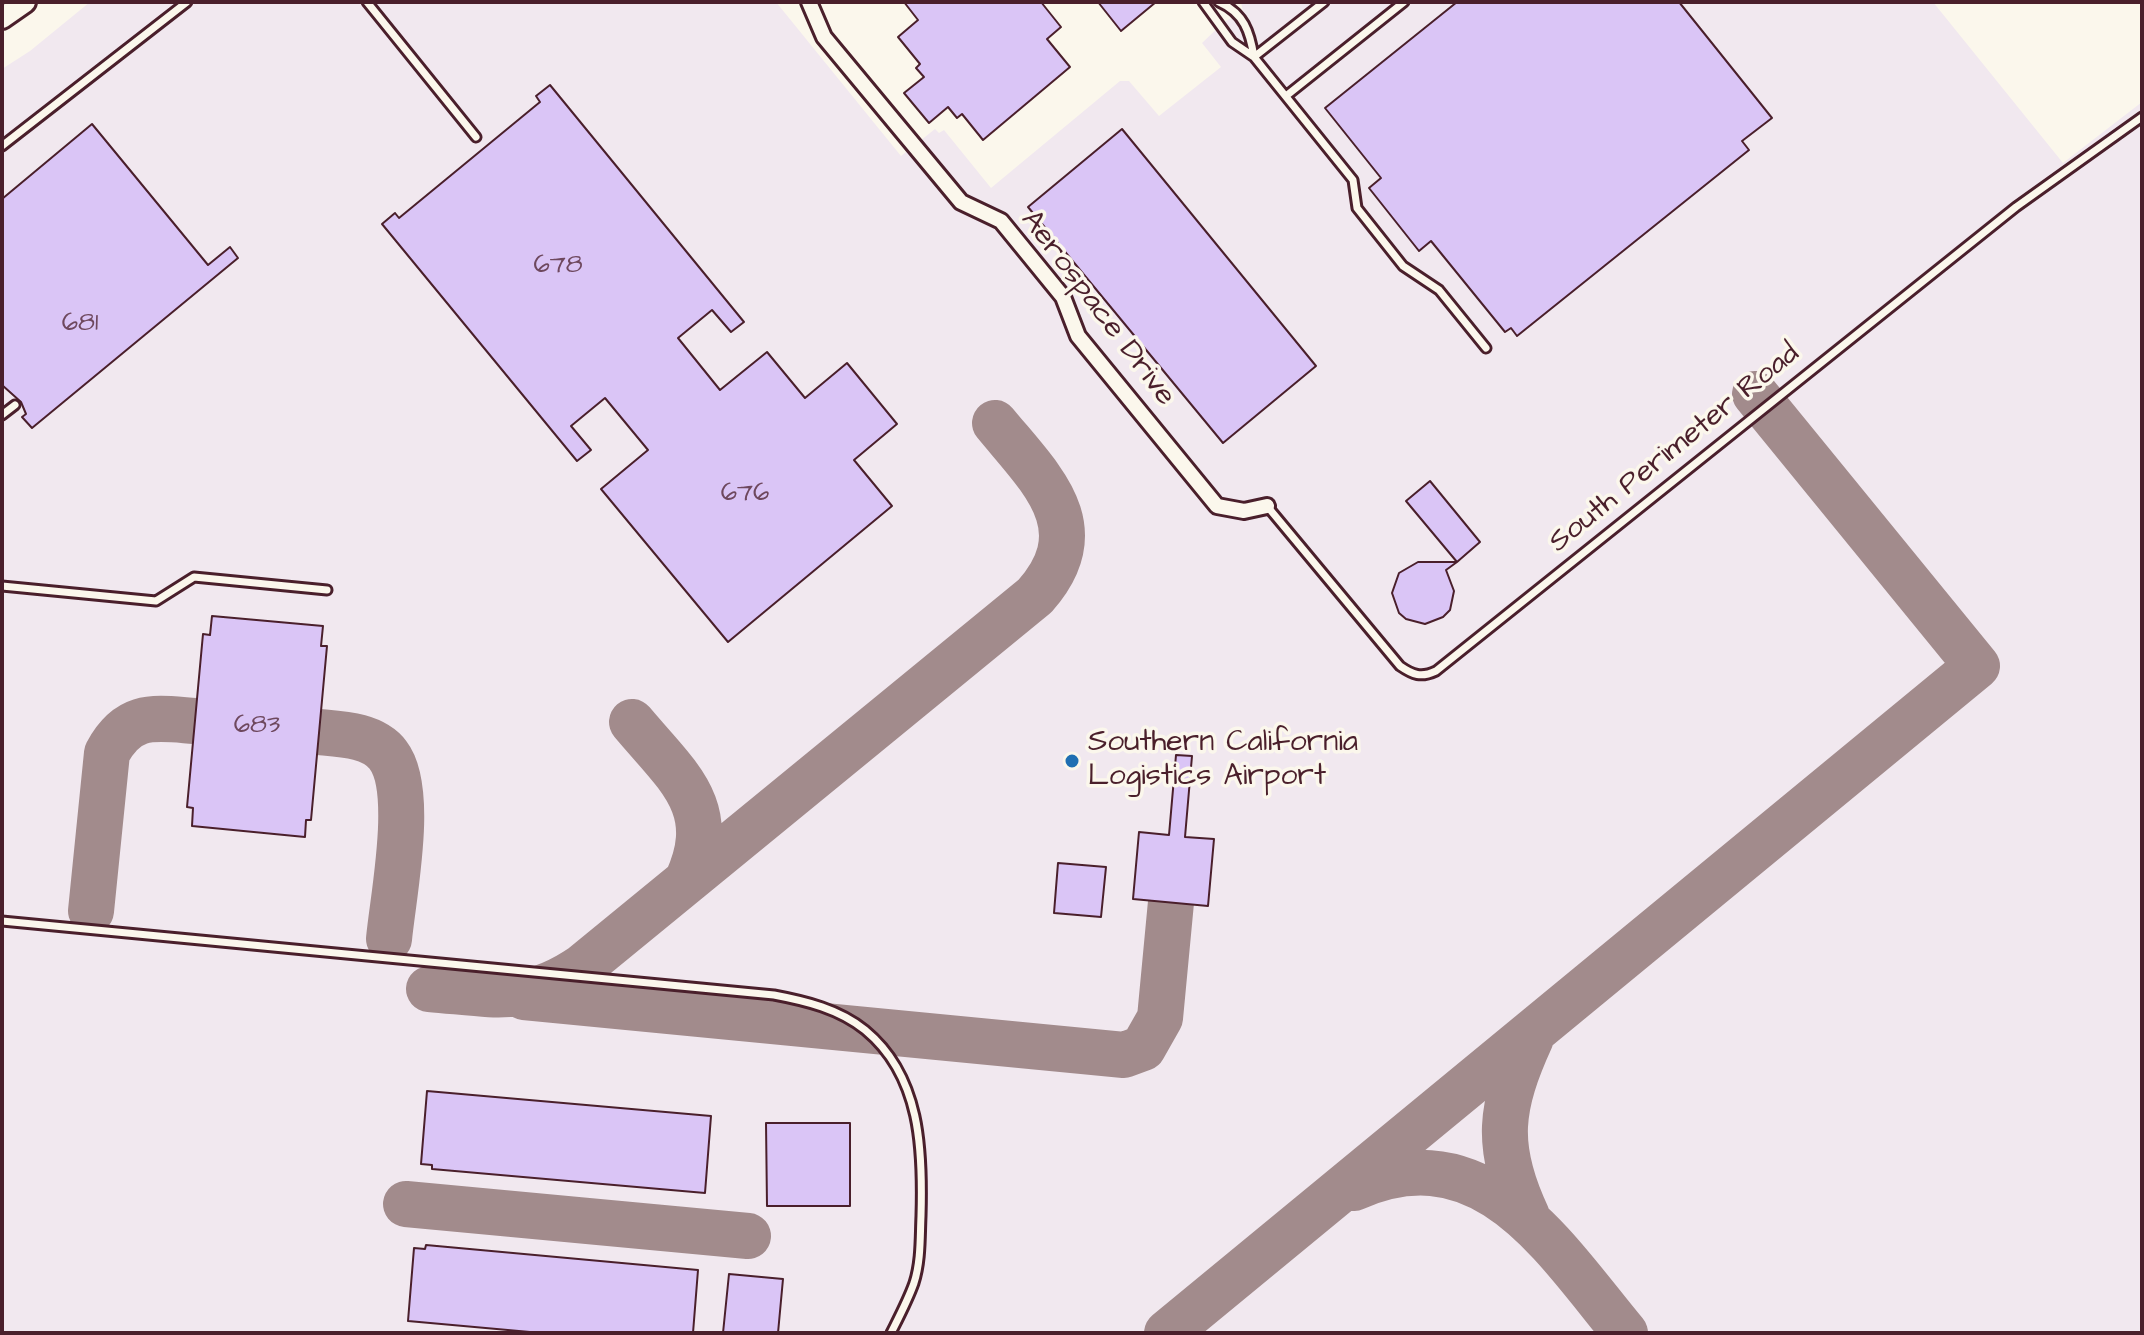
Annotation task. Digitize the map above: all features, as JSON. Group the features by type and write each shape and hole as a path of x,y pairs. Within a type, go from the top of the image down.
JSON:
{"street":[{"path":"2,18 25,2"},
{"name":"Aerospace Drive","path":"809,2 824,37 961,202 1001,221 1063,297 1078,336 1217,506 1244,511 1267,506"}],"lane":[{"path":"2,146 187,2"},
{"path":"367,2 476,137"},
{"path":"1203,2 1232,42 1254,57 1353,180 1357,208 1403,266 1439,290 1486,348"},
{"path":"1219,2 1231,8 1249,30 1254,57"},
{"path":"1254,57 1324,2"},
{"path":"1286,96 1404,2"},
{"name":"South Perimeter Road","path":"1267,506 1400,666 1411,674 1426,676 2016,207 2142,117"},
{"path":"2,415 15,405"},
{"path":"2,586 156,601 194,577 327,590"},
{"path":"2,921 774,995 840,1014 866,1030 892,1059 919,1124 923,1153 919,1256 914,1283 891,1333"}],"shaded area":[{"name":"Southern California Logistics Airport","path":"90,2 776,2 901,156 935,129 939,133 944,130 991,188 1120,81 1129,81 1159,116 1221,67 1202,43 1224,22 1243,12 1241,2 1933,2 2063,163 2142,102 2142,1333 2,1333 2,69 30,51"}],"building":[{"path":"904,2 1041,2 1061,27 1047,39 1070,67 983,140 962,114 957,118 948,107 929,123 904,93 924,77 916,68 920,64 898,37 918,20"},
{"path":"1098,2 1156,2 1121,31"},
{"path":"1457,2 1679,2 1772,118 1742,141 1749,150 1517,336 1511,328 1505,332 1431,241 1419,251 1369,188 1381,178 1325,108"},
{"path":"550,85 744,322 731,332 712,310 678,338 720,390 767,352 805,398 847,363 897,424 854,460 892,506 728,642 601,489 648,450 605,398 571,426 591,450 577,461 382,224 395,213 399,218 540,102 536,96"},
{"path":"92,124 208,265 230,247 238,258 32,428 22,417 26,414 21,402 2,385 2,199"},
{"path":"1122,129 1316,366 1223,443 1028,207"},
{"path":"1430,481 1480,542 1457,562 1406,501"},
{"path":"1418,562 1457,562 1446,570 1454,591 1450,610 1443,617 1425,624 1406,619 1399,613 1392,593 1399,573"},
{"path":"212,616 323,626 321,646 327,646 311,820 306,820 305,837 192,826 193,808 187,807 203,634 210,635"},
{"path":"1176,755 1192,756 1185,837 1214,839 1208,906 1133,899 1139,832 1169,835"},
{"path":"1058,863 1106,867 1101,917 1054,913"},
{"path":"427,1091 711,1116 705,1193 432,1169 432,1165 421,1164"},
{"path":"766,1123 850,1123 850,1206 767,1206"},
{"path":"426,1245 698,1270 693,1333 541,1333 408,1321 414,1248 425,1249"},
{"path":"729,1274 783,1279 778,1333 723,1333"}],"taxiway":[{"path":"1167,1333 1977,666 1755,394"},
{"path":"429,989 491,994 526,992 562,979 582,967 1035,596 1053,571 1061,548 1061,526 1044,484 995,423"},
{"path":"91,911 107,753 124,730 144,720 195,721"},
{"path":"632,722 678,777 696,812 699,833 696,855 687,881"},
{"path":"319,732 374,743 388,755 396,771 400,792 400,844 389,939"},
{"path":"524,997 1124,1055 1143,1048 1160,1018 1171,902"},
{"path":"1527,1216 1509,1168 1505,1126 1513,1085 1531,1038"},
{"path":"1354,1188 1400,1174 1441,1174 1478,1186 1512,1207 1542,1234 1625,1333"},
{"path":"406,1204 748,1236"}],"place":[{"name":"Southern California Logistics Airport","path":"1072,761"}]}
